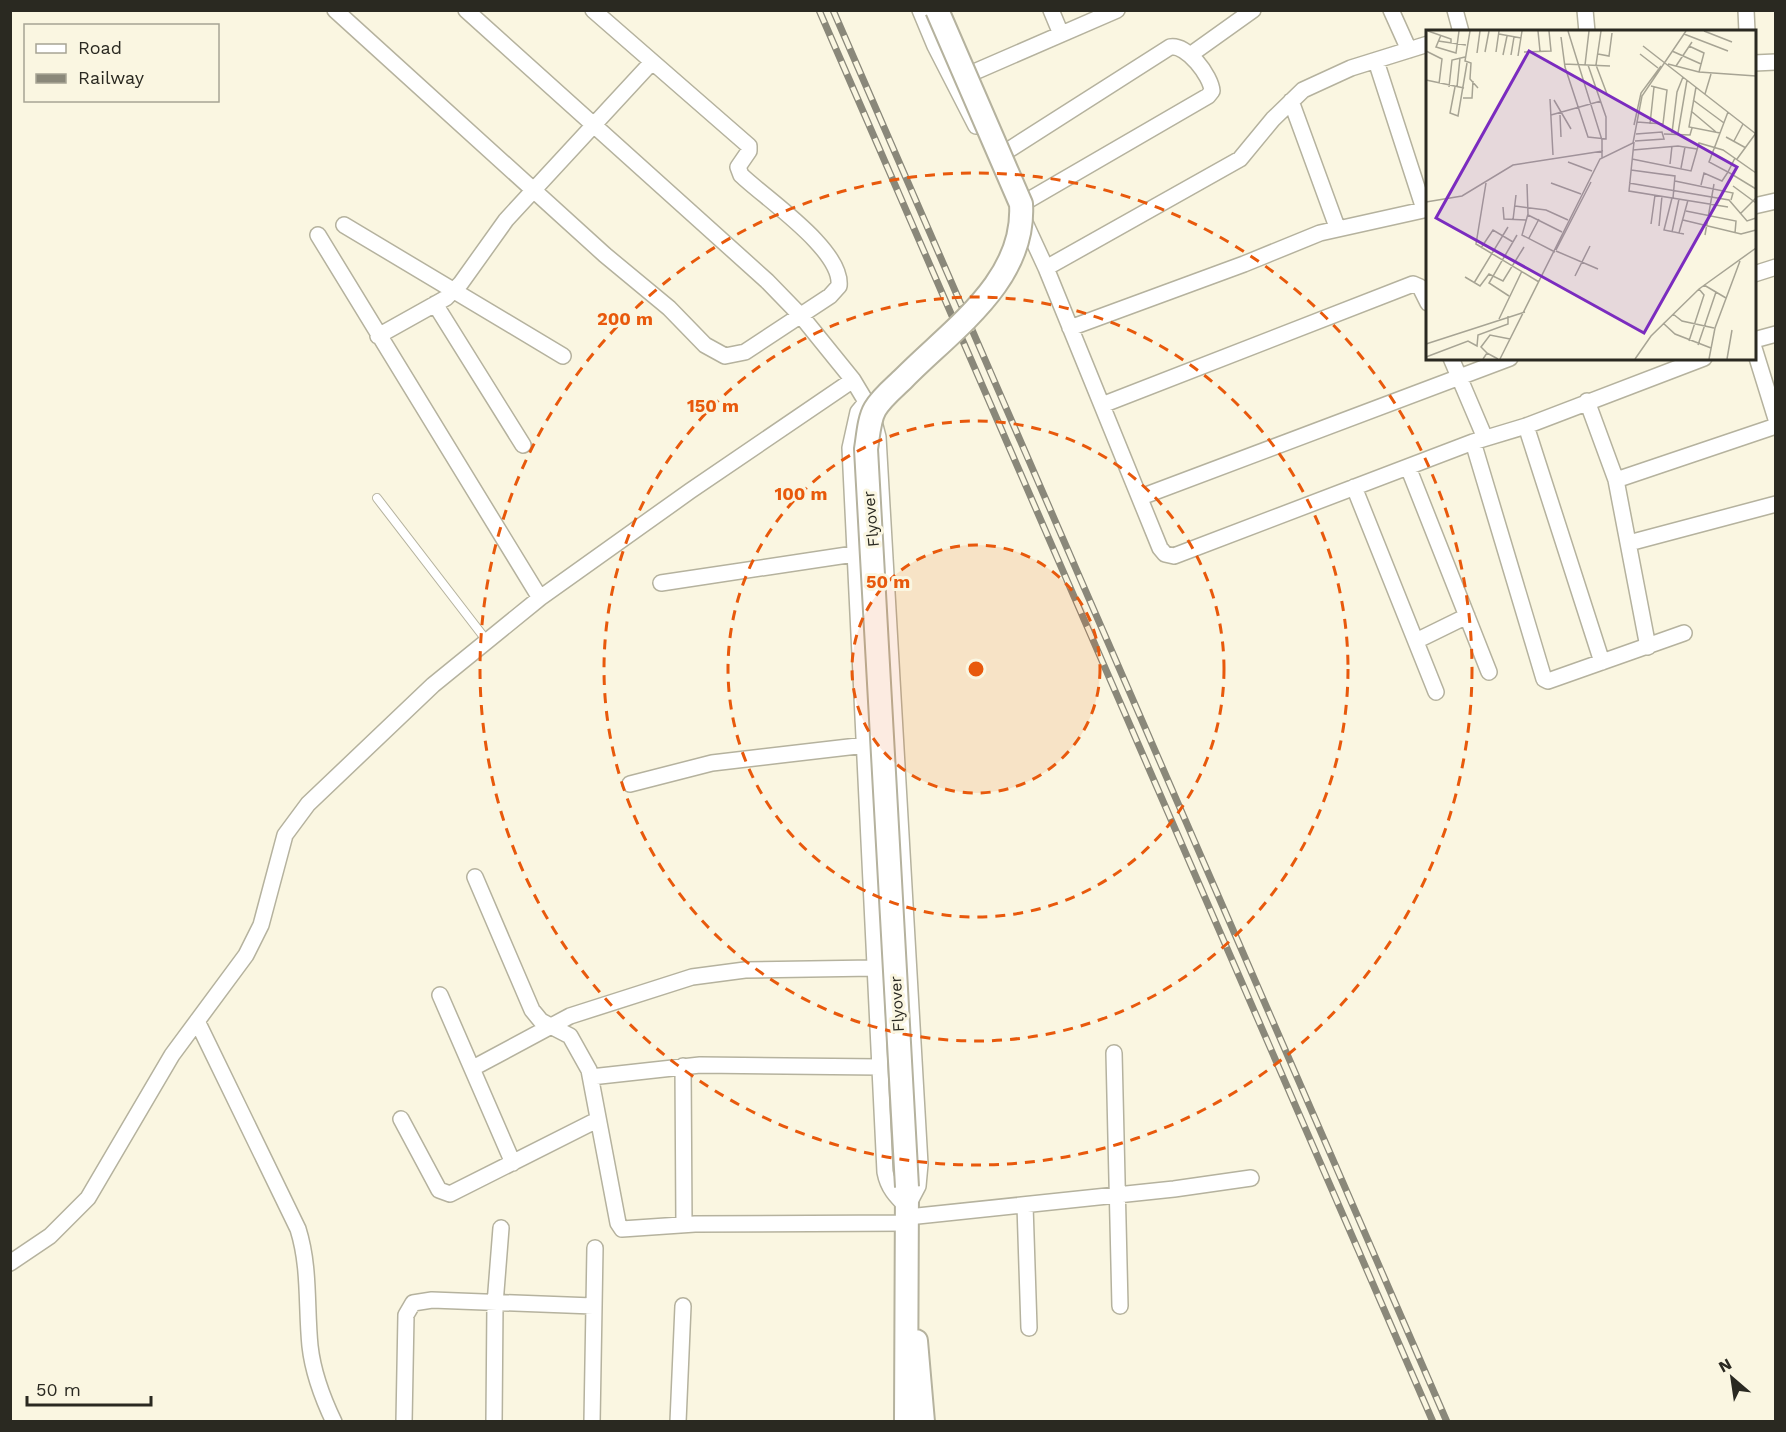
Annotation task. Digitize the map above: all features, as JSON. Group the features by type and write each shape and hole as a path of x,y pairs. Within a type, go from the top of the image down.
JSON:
{"main road":[{"name":"Flyover","path":"908,1296 907,1208 866,449 875,409 989,293 1011,258 1019,238 1022,219 1021,204 937,10"},
{"path":"906,1422 905,1344 908,1296"},
{"path":"908,1296 921,1371 923,1422"}],"street":[{"path":"335,10 715,352 724,356 745,352 830,296 839,286 840,275 827,251 741,175 738,167 749,151 749,146 593,10"},
{"path":"466,10 594,124 802,316 867,400 878,437 920,1164 918,1186 907,1208"},
{"path":"920,10 935,46 1032,235 1160,548 1165,554 1174,556 1479,440 1526,426 1699,360"},
{"path":"945,10 1027,201 1032,235"},
{"path":"1051,10 1061,34"},
{"path":"972,73 1117,10"},
{"path":"1390,10 1409,50"},
{"path":"1455,10 1460,30"},
{"path":"1586,10 1587,30"},
{"path":"1746,10 1747,30"},
{"path":"1190,55 1245,13"},
{"path":"1046,268 1240,159 1291,101 1304,90 1325,78 1426,45"},
{"path":"1006,151 1170,47 1178,47 1190,55 1211,85 1210,93 1027,201"},
{"path":"1070,328 1337,227 1426,209 1376,61"},
{"path":"378,336 454,291 488,243 535,188 652,62"},
{"path":"1756,63 1776,62"},
{"path":"1291,101 1337,227"},
{"path":"1756,206 1776,201"},
{"path":"344,225 563,357"},
{"path":"318,235 540,598"},
{"path":"1756,274 1776,267"},
{"path":"1102,405 1413,284 1420,286 1426,299"},
{"path":"435,304 523,445"},
{"path":"1756,340 1776,334"},
{"path":"1756,351 1776,419"},
{"path":"1452,360 1479,440 1541,676 1548,681 1684,633"},
{"path":"1141,498 1504,360"},
{"path":"10,1263 50,1236 88,1198 159,1076 232,976 261,925 282,843 291,823 366,747 433,685 540,598 690,491 853,380"},
{"path":"867,400 855,419 850,448 866,745 873,968 887,1184 907,1208"},
{"path":"1587,401 1616,480 1648,647"},
{"path":"1526,426 1602,662"},
{"path":"1616,480 1776,426"},
{"path":"1408,467 1489,672"},
{"path":"1354,487 1436,692"},
{"path":"1629,543 1776,504"},
{"path":"661,583 854,554"},
{"path":"1416,641 1467,616"},
{"path":"630,784 712,764 866,745"},
{"path":"475,877 532,1010 540,1021 570,1036 591,1077 597,1120 618,1225 628,1230 907,1208 1025,1205 1251,1178"},
{"path":"473,1068 550,1026 601,1005 708,974 873,968"},
{"path":"440,994 513,1163"},
{"path":"198,1021 298,1229 305,1254 313,1366 319,1388 334,1422"},
{"path":"1114,1053 1119,1306"},
{"path":"591,1077 683,1066 879,1067"},
{"path":"683,1066 684,1225"},
{"path":"401,1119 434,1182 445,1194 454,1193 597,1120"},
{"path":"1025,1205 1029,1328"},
{"path":"494,1422 495,1304 501,1228"},
{"path":"592,1422 595,1248"},
{"path":"404,1422 406,1315 409,1307 418,1300 593,1306"},
{"path":"678,1422 683,1306"}],"lane":[{"path":"377,498 487,641"}],"railway":[{"path":"819,10 1433,1422"},
{"path":"833,10 1447,1422"}]}
